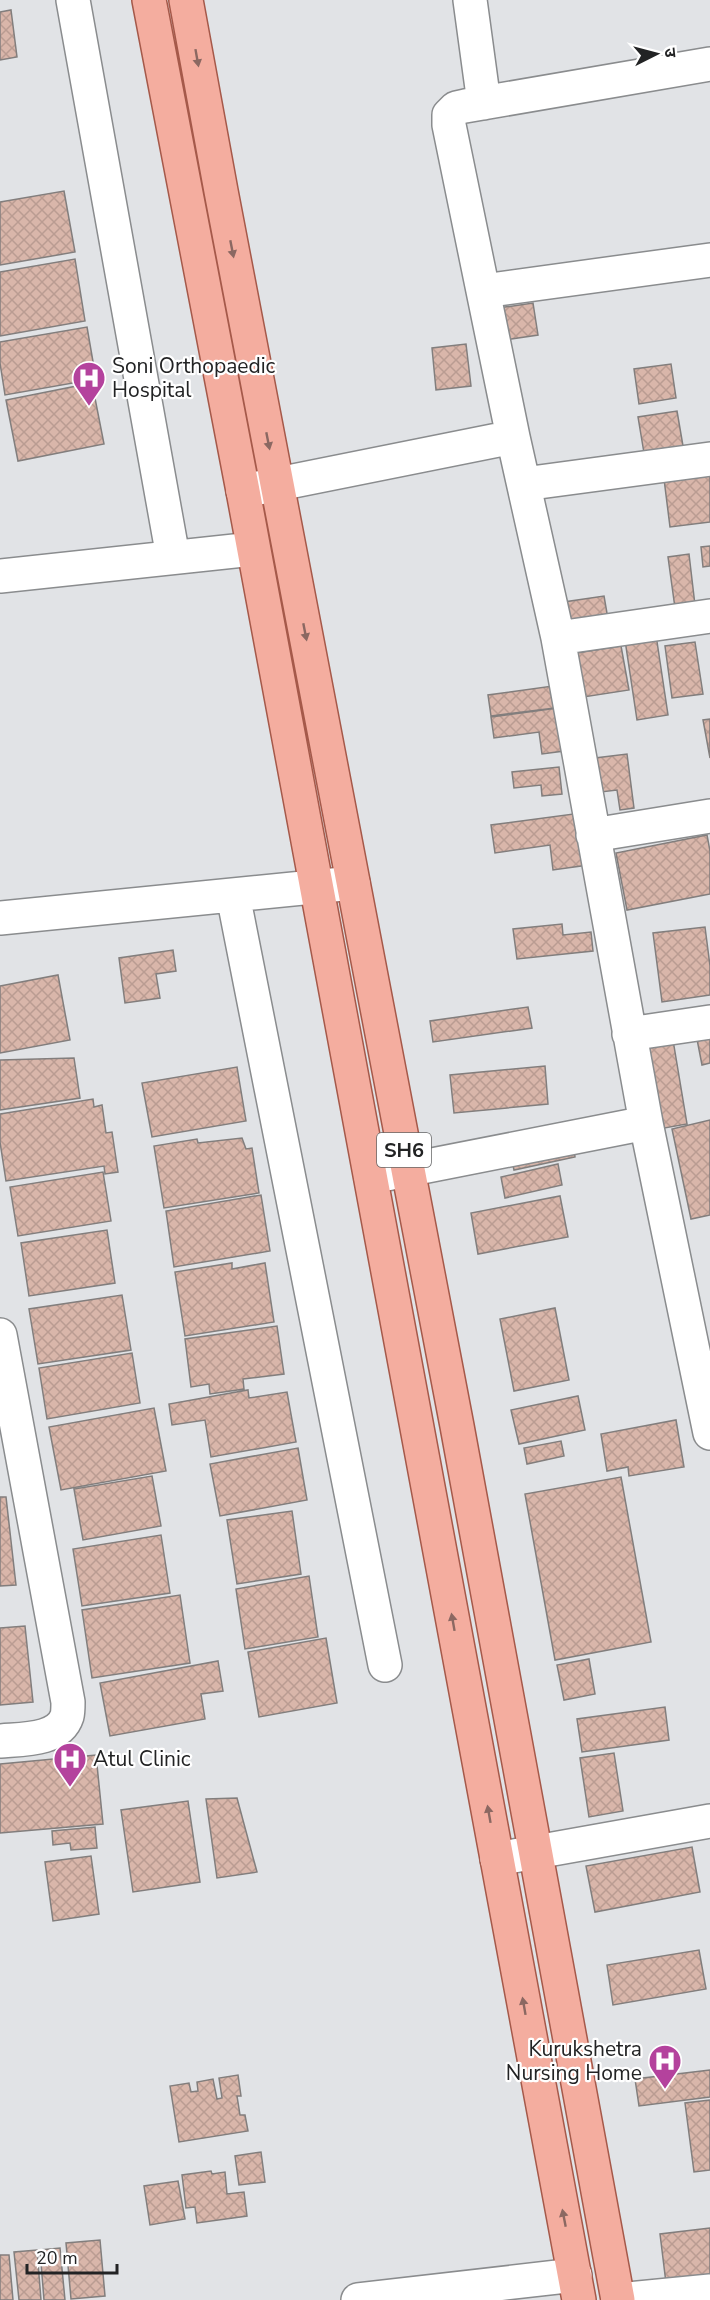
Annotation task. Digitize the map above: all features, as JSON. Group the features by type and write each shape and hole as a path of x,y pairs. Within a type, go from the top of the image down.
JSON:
{"main road":[{"name":"SH6","path":"149,0 243,490 577,2288"},
{"name":"SH6","path":"186,0 618,2300"}],"street":[{"path":"73,0 173,557"},
{"path":"470,0 484,103"},
{"path":"710,64 456,108 449,115 449,125 513,437 558,638 629,1034 710,1434"},
{"path":"483,291 710,260"},
{"path":"243,490 513,437"},
{"path":"524,484 710,459"},
{"path":"0,576 253,549"},
{"path":"558,638 710,616"},
{"path":"593,835 710,816"},
{"path":"0,918 353,883"},
{"path":"233,895 385,1665"},
{"path":"629,1034 710,1022"},
{"path":"371,1177 646,1123"},
{"path":"0,1335 12,1469 68,1702 67,1717 57,1729 39,1737 0,1741"},
{"path":"497,1859 710,1821"},
{"path":"358,2300 577,2288"},
{"path":"618,2300 710,2291"}],"building":[{"path":"11,10 17,57 0,60 0,12"},
{"path":"64,191 75,252 0,265 0,202"},
{"path":"75,259 85,321 0,336 0,272"},
{"path":"533,303 538,335 497,341 492,309"},
{"path":"87,327 96,379 5,395 0,363 0,342"},
{"path":"466,344 471,386 436,390 432,348"},
{"path":"671,364 676,398 639,404 634,369"},
{"path":"92,383 104,444 18,461 6,400"},
{"path":"677,411 683,446 644,453 638,417"},
{"path":"710,474 710,522 670,527 664,479"},
{"path":"710,546 710,566 703,567 701,547"},
{"path":"689,554 695,605 675,608 668,557"},
{"path":"604,596 608,619 567,625 564,602"},
{"path":"656,635 668,715 637,720 625,640"},
{"path":"695,642 703,694 672,698 665,646"},
{"path":"621,646 629,690 577,698 570,654"},
{"path":"560,685 563,707 491,716 488,695"},
{"path":"558,708 564,751 542,754 539,732 494,738 491,717"},
{"path":"710,719 710,758 703,720"},
{"path":"627,754 634,808 620,810 617,790 592,793 587,759"},
{"path":"559,767 562,794 542,796 541,785 514,788 512,772"},
{"path":"581,813 588,865 553,870 550,845 495,853 491,825"},
{"path":"707,835 710,851 710,894 627,910 616,853"},
{"path":"562,924 563,935 591,932 593,951 517,959 513,929"},
{"path":"705,927 710,966 710,995 662,1002 653,933"},
{"path":"173,950 176,971 156,974 160,998 125,1003 119,958"},
{"path":"58,975 70,1040 0,1053 0,986"},
{"path":"528,1007 532,1028 433,1042 430,1021"},
{"path":"710,1031 710,1063 702,1065 696,1034"},
{"path":"672,1034 687,1124 659,1129 644,1039"},
{"path":"74,1058 80,1098 0,1110 0,1060"},
{"path":"545,1066 548,1104 454,1113 450,1075"},
{"path":"237,1067 246,1121 152,1137 142,1083"},
{"path":"93,1099 94,1107 102,1105 106,1133 112,1132 118,1172 105,1174 104,1166 6,1181 0,1142 0,1114"},
{"path":"710,1120 710,1215 691,1219 672,1129"},
{"path":"242,1138 246,1149 252,1148 259,1193 164,1208 154,1146 197,1139 198,1143"},
{"path":"573,1143 575,1157 514,1170 511,1156"},
{"path":"558,1164 562,1185 505,1198 501,1177"},
{"path":"103,1172 111,1221 18,1236 10,1187"},
{"path":"261,1195 270,1251 174,1267 166,1211"},
{"path":"560,1196 568,1237 478,1254 471,1213"},
{"path":"107,1230 115,1283 29,1296 21,1243"},
{"path":"232,1263 232,1269 265,1263 274,1322 185,1336 175,1272"},
{"path":"122,1295 131,1350 38,1364 29,1309"},
{"path":"555,1308 569,1380 514,1391 500,1319"},
{"path":"277,1326 284,1374 243,1379 244,1389 210,1394 209,1384 191,1387 185,1339"},
{"path":"132,1353 140,1403 47,1419 39,1368"},
{"path":"248,1390 249,1398 287,1392 296,1442 211,1457 205,1420 172,1425 169,1404"},
{"path":"578,1396 585,1430 519,1444 511,1410"},
{"path":"154,1408 166,1471 61,1490 49,1427"},
{"path":"676,1420 684,1467 629,1476 628,1467 607,1471 601,1434"},
{"path":"561,1441 564,1456 527,1464 524,1448"},
{"path":"298,1448 307,1500 220,1516 210,1464"},
{"path":"152,1476 161,1526 83,1540 74,1489"},
{"path":"621,1477 651,1642 555,1660 525,1494"},
{"path":"0,1497 6,1497 16,1585 0,1586"},
{"path":"292,1511 301,1574 237,1584 227,1520"},
{"path":"161,1535 170,1593 82,1606 73,1549"},
{"path":"309,1576 318,1637 245,1649 236,1589"},
{"path":"180,1595 190,1663 92,1678 82,1610"},
{"path":"25,1626 33,1702 0,1705 0,1628"},
{"path":"326,1638 337,1703 259,1717 248,1652"},
{"path":"589,1659 595,1694 564,1700 557,1665"},
{"path":"218,1661 223,1691 201,1694 205,1719 110,1736 100,1683"},
{"path":"665,1707 669,1740 582,1752 577,1719"},
{"path":"614,1753 623,1811 589,1817 580,1758"},
{"path":"96,1755 103,1824 0,1833 0,1764"},
{"path":"237,1798 257,1872 217,1878 206,1799"},
{"path":"188,1801 200,1882 133,1892 121,1810"},
{"path":"95,1827 97,1848 71,1850 70,1843 53,1845 52,1831"},
{"path":"692,1847 700,1892 595,1912 586,1866"},
{"path":"91,1856 99,1914 53,1921 45,1862"},
{"path":"699,1950 706,1989 613,2005 607,1965"},
{"path":"710,2070 710,2097 639,2106 635,2079"},
{"path":"238,2075 241,2096 237,2096 240,2115 245,2115 248,2131 179,2142 170,2086 189,2083 191,2092 198,2091 197,2082 213,2079 217,2099 222,2098 219,2078"},
{"path":"710,2100 710,2170 694,2172 685,2103"},
{"path":"261,2152 265,2182 239,2185 235,2156"},
{"path":"211,2171 212,2174 225,2172 227,2194 244,2192 247,2216 197,2223 195,2207 186,2208 182,2175"},
{"path":"178,2181 185,2219 150,2225 144,2186"},
{"path":"710,2228 710,2278 666,2283 660,2234"},
{"path":"100,2240 105,2296 71,2299 66,2243"},
{"path":"60,2248 65,2300 44,2300 40,2250"},
{"path":"37,2250 41,2300 19,2300 14,2252"},
{"path":"0,2255 9,2255 13,2300 0,2300"}],"place":[{"name":"Soni Orthopaedic Hospital","path":"89,407"},
{"name":"Atul Clinic","path":"70,1788"},
{"name":"Kurukshetra Nursing Home","path":"665,2090"}]}
